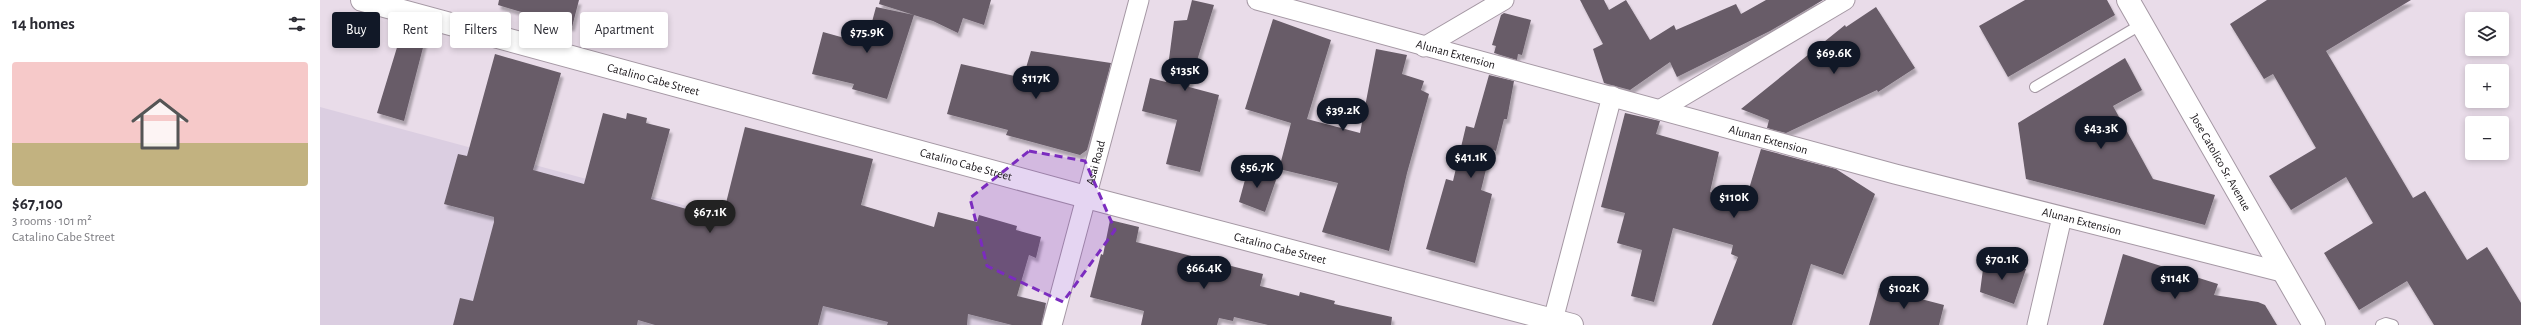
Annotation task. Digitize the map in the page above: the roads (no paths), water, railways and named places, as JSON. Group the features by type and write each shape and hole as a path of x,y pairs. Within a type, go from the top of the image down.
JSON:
{"street":[{"name":"Catalino Cabe Street","path":"362,0 1086,197 1563,323"},
{"name":"Asai Road","path":"1052,325 1139,0"},
{"name":"Alunan Extension","path":"1257,0 1424,47 2062,217 2282,272"},
{"path":"1424,47 1504,0"},
{"path":"1661,109 1845,0"},
{"name":"Jose Catolico Sr. Avenue","path":"2130,1 2282,272 2314,325"},
{"path":"1563,323 1612,96"},
{"path":"2037,325 2062,217"}],"lane":[{"path":"2035,87 2142,24"},
{"path":"2381,325 2386,323 2394,325"}]}
